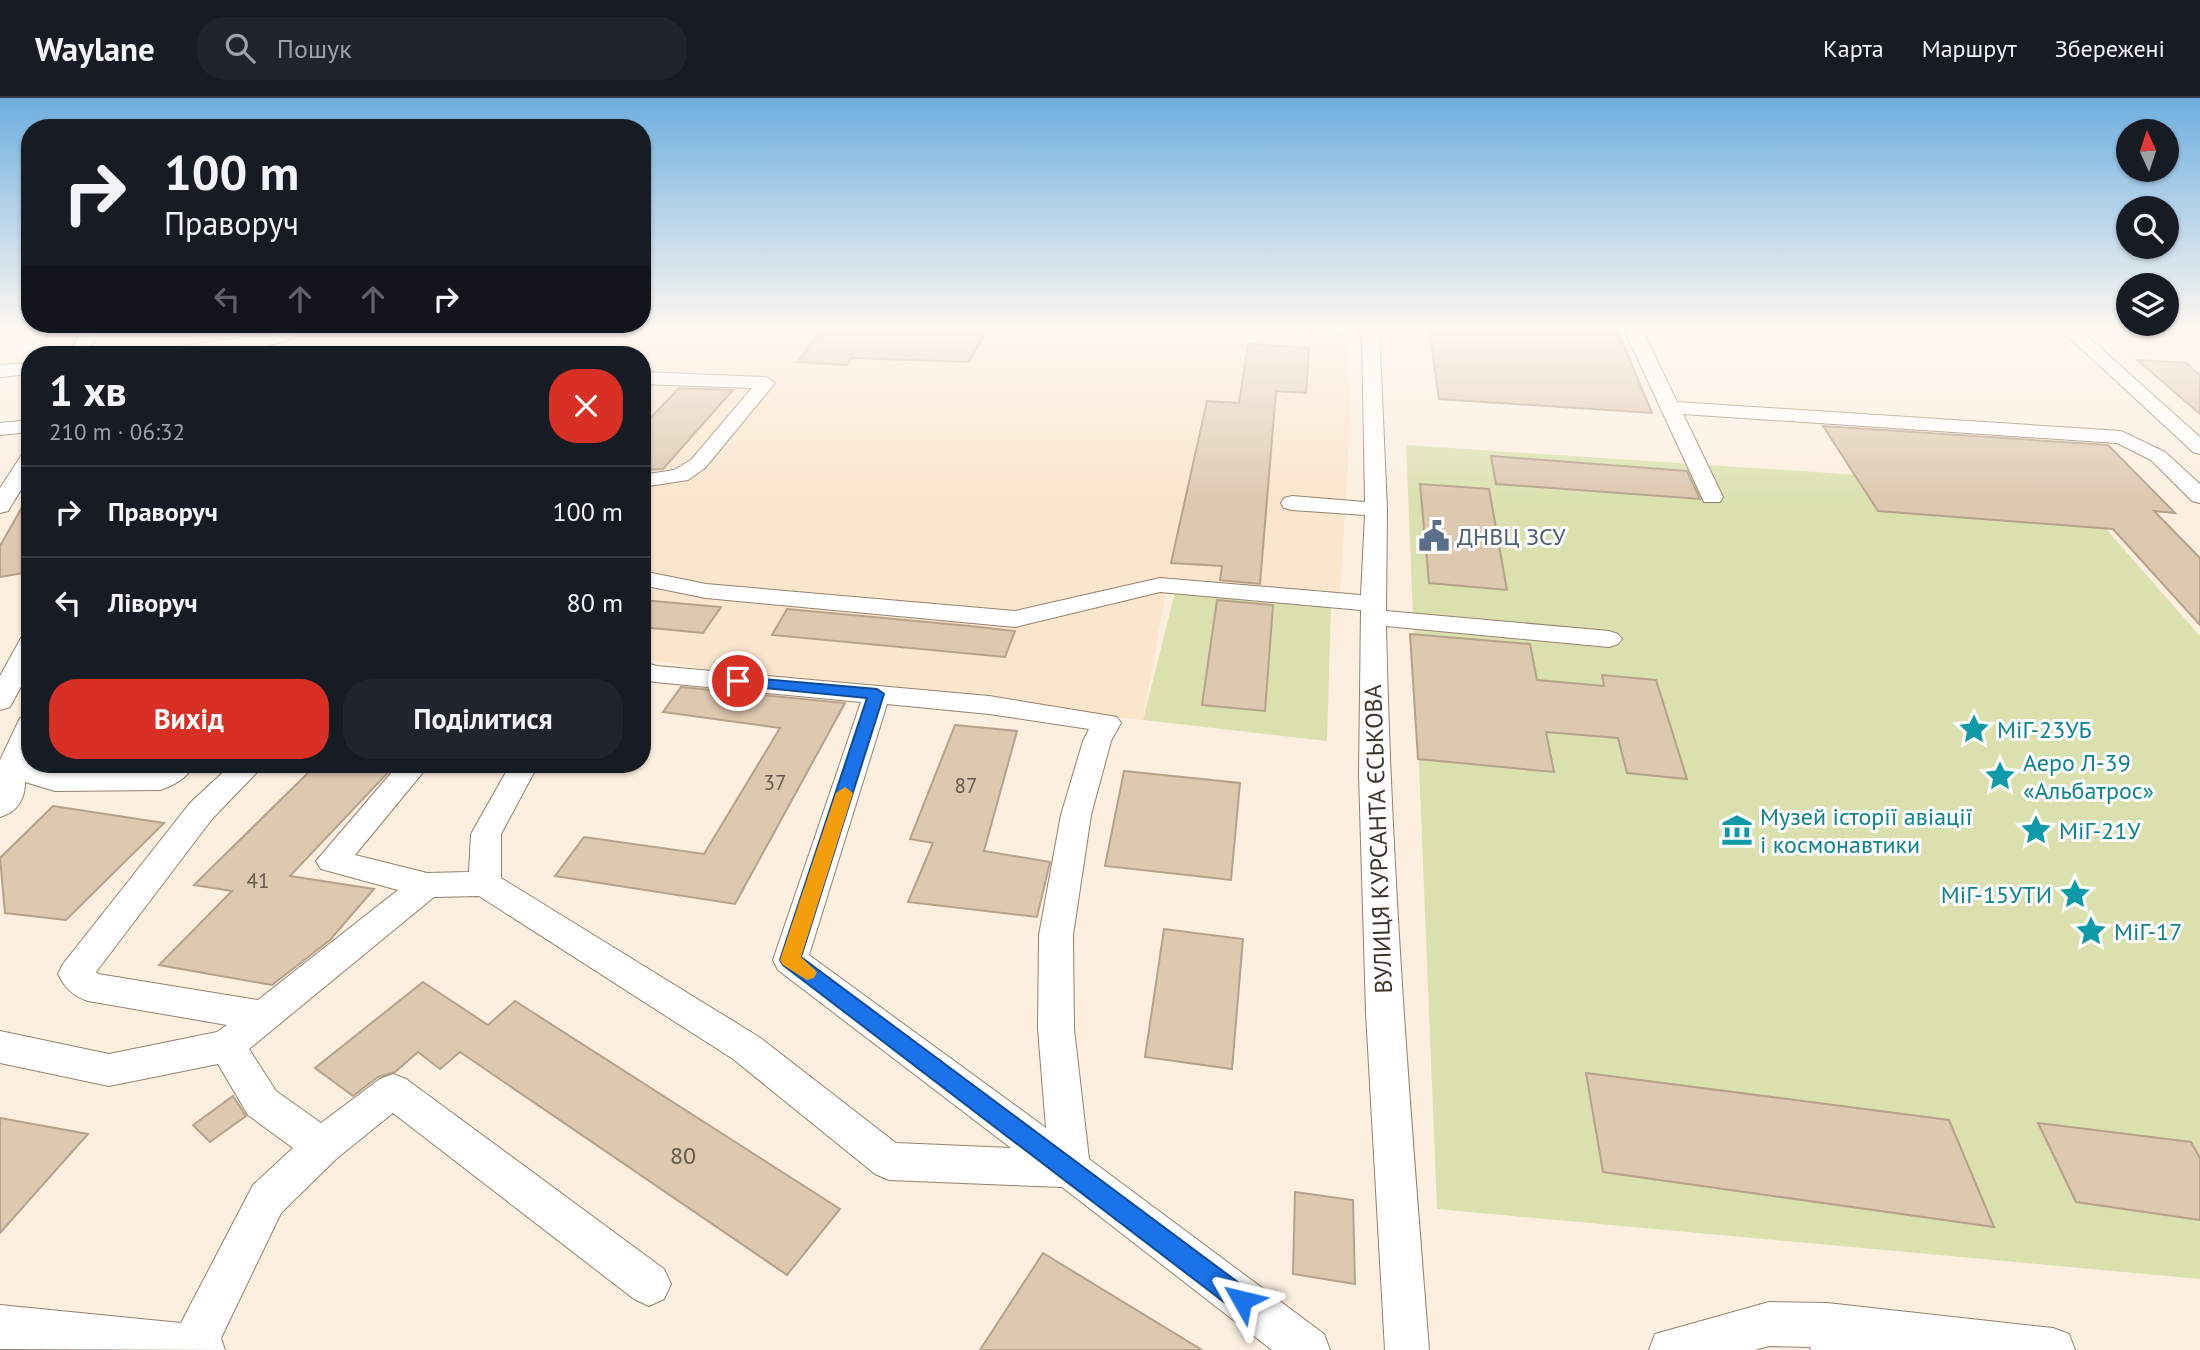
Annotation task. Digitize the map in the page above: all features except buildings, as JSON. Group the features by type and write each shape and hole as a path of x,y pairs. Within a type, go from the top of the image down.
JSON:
{"street":[{"path":"651,480 680,475 698,464 764,385"},
{"name":"ВУЛИЦЯ КУРСАНТА ЄСЬКОВА","path":"1372,385 1376,509 1373,610 1374,774 1384,1013 1407,1350"},
{"path":"1660,385 1712,497"},
{"path":"2131,385 2200,448"},
{"path":"1670,407 2120,437 2158,456 2200,496"},
{"path":"0,429 21,427"},
{"path":"0,506 21,472"},
{"path":"1292,503 1376,509"},
{"path":"651,580 706,592 1016,619 1160,584 1609,639"},
{"path":"0,701 21,661"},
{"path":"651,673 989,705 1107,723 1097,741 1076,816 1056,934 1056,1028 1070,1170"},
{"path":"877,694 790,960 1308,1350"},
{"path":"0,806 10,795 11,768 21,745"},
{"path":"11,768 21,771"},
{"path":"28,773 55,781 160,780 169,773"},
{"path":"241,773 201,811 75,974 88,987 264,1016"},
{"path":"407,773 332,861 427,885 485,884 746,1048 889,1161 1070,1170"},
{"path":"485,884 486,834 520,773"},
{"path":"0,1047 109,1070 226,1046 427,885"},
{"path":"226,1046 262,1103 322,1146"},
{"path":"0,1327 198,1349 267,1199 322,1146 393,1091 649,1284"},
{"path":"1671,1350 1769,1324 1830,1337 2053,1350"}],"shaded area":[{"path":"651,385 1350,385 1340,596 1171,586 1170,569 1143,720 757,678 651,660"}],"green space":[{"path":"1406,445 2071,489 2200,636 2200,1279 1437,1209"},
{"path":"1175,592 1331,607 1327,741 1143,720"}],"slow traffic":[{"path":"807,972 790,960 845,793"}],"place":[{"name":"ДНВЦ ЗСУ","path":"1434,536"},
{"name":"МіГ-23УБ","path":"1974,729"},
{"name":"Аеро Л-39 «Альбатрос»","path":"2000,776"},
{"name":"Музей історії авіації і космонавтики","path":"1737,830"},
{"name":"МіГ-21У","path":"2036,830"},
{"name":"МіГ-15УТИ","path":"2075,894"},
{"name":"МіГ-17","path":"2091,931"}],"route":[{"path":"738,681 877,694 790,960 1242,1300"}]}
